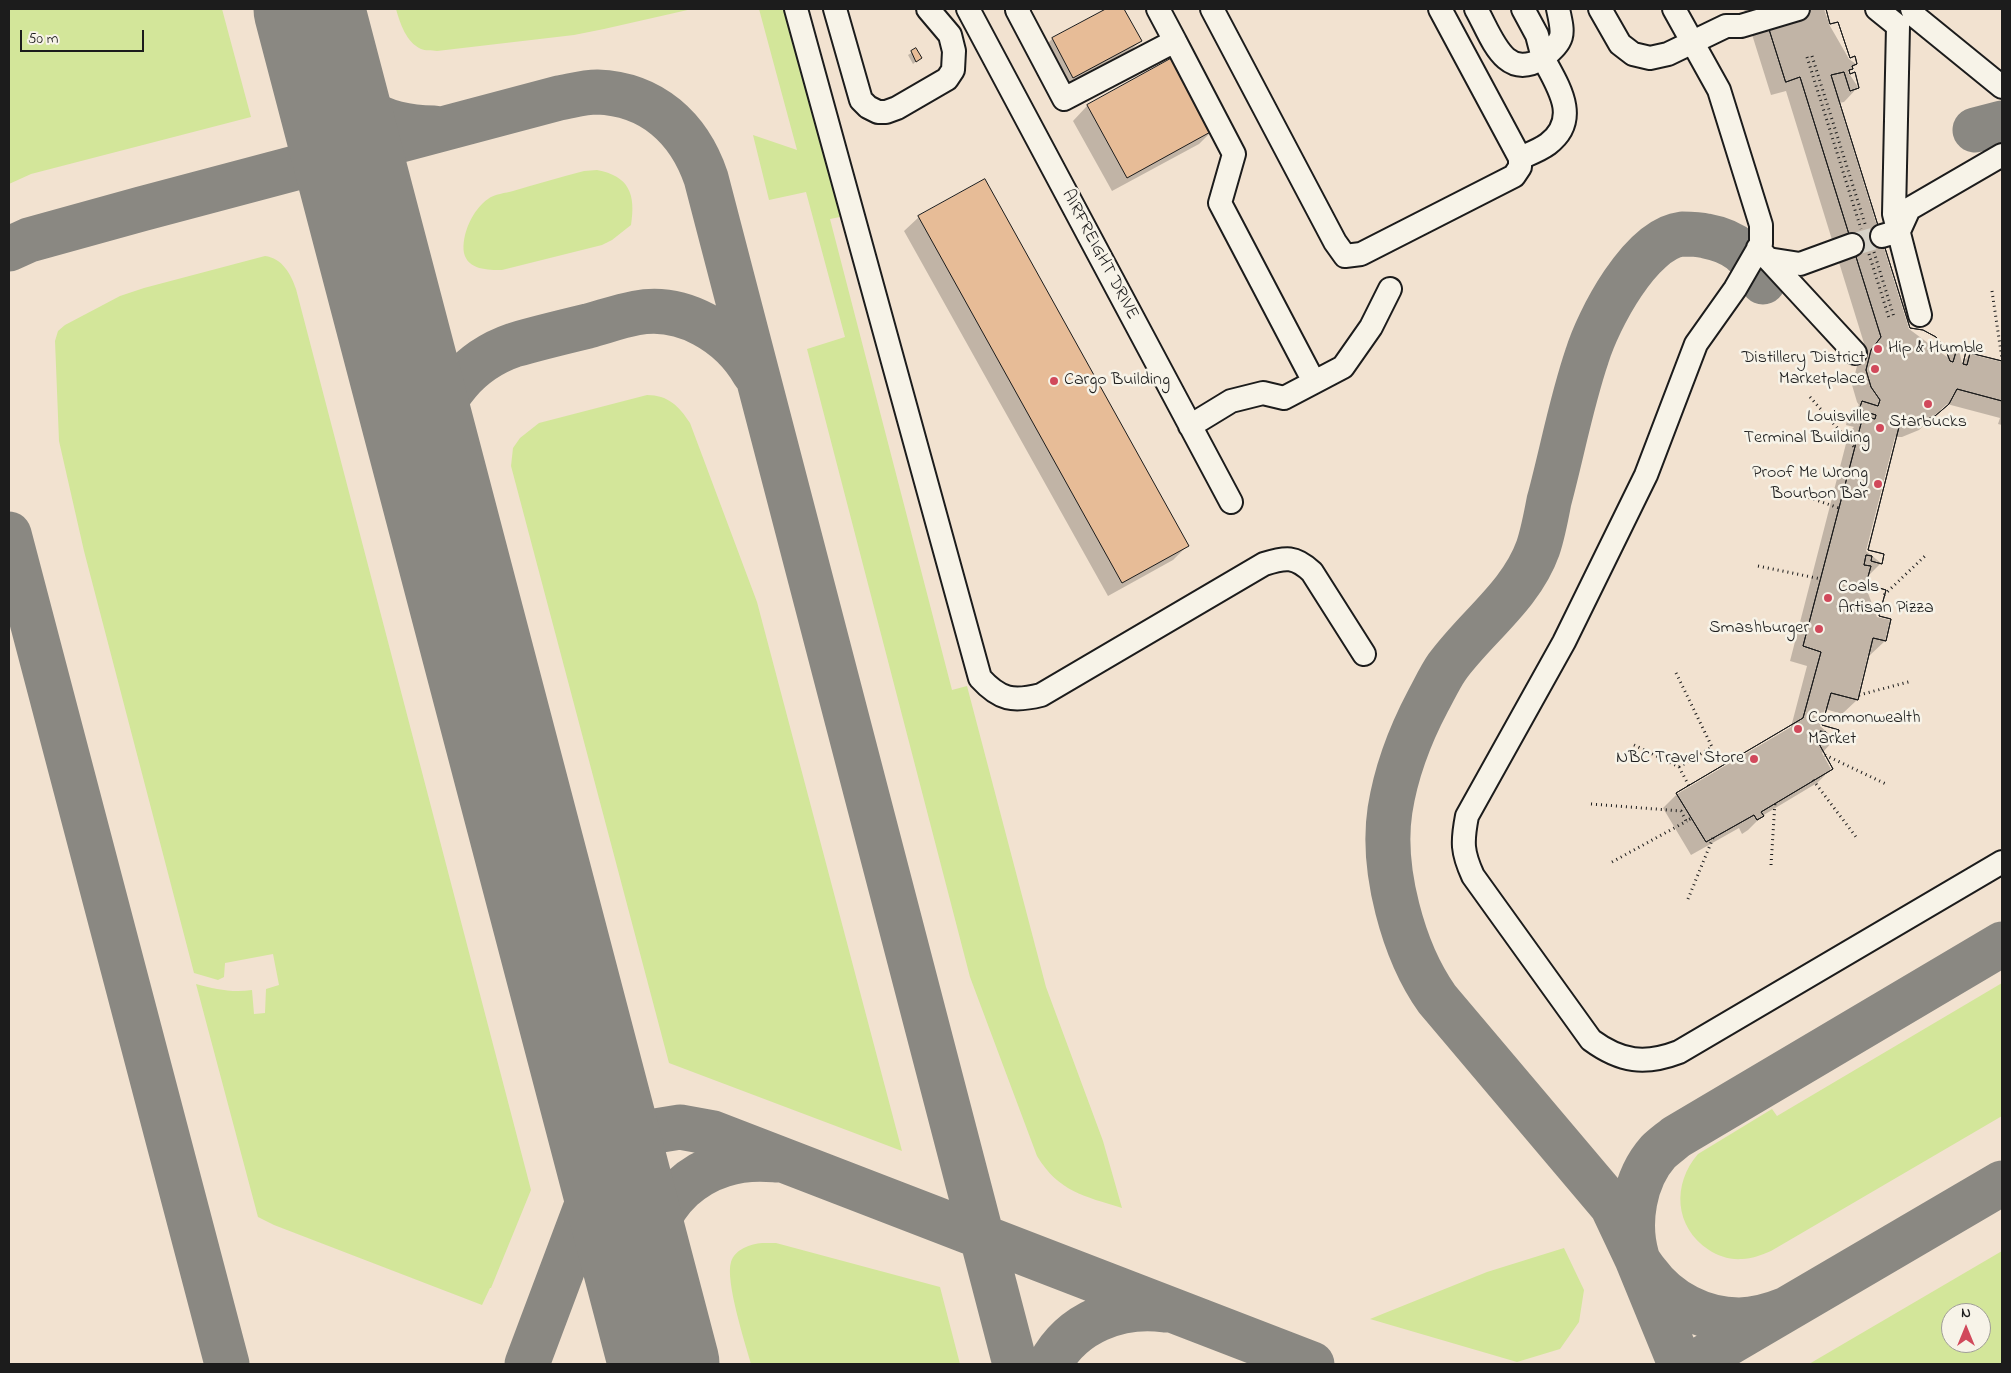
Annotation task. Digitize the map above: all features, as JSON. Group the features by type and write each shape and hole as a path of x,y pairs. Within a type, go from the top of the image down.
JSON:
{"street":[{"path":"796,9 980,678 991,690 1004,697 1022,700 1041,695 1264,564 1290,559 1302,563 1312,572 1364,654"},
{"path":"835,9 861,100 868,108 878,112 886,112 897,108 947,79 953,70 954,51 950,36 928,9"},
{"path":"1019,9 1017,10 1064,99 1175,41"},
{"path":"1158,9 1234,154 1220,203 1314,382"},
{"path":"1212,9 1335,242 1346,256 1361,254 1514,176 1520,167 1520,158 1440,9"},
{"path":"1476,9 1504,57 1516,65 1531,65 1543,58 1559,44 1563,30 1558,9"},
{"path":"1520,158 1547,146 1559,134 1565,112 1563,96 1543,58 1537,35 1523,9"},
{"path":"1602,9 1620,44 1633,54 1650,58 1668,54 1726,26 1741,26 1798,9"},
{"path":"1674,9 1720,90 1761,225 1763,254 1855,353"},
{"path":"1726,26 1732,16 1745,9"},
{"path":"1885,15 1912,9 1916,17 2002,87"},
{"name":"AIRFREIGHT DRIVE","path":"976,12 1230,502"},
{"path":"1872,241 1894,214 1898,26 1885,15"},
{"path":"1763,254 1800,264 1872,241 1909,209 2002,155"},
{"path":"1872,241 1920,315"},
{"path":"1763,254 1735,289 1696,344 1646,475 1564,642 1467,816 1463,848 1468,864 1473,876 1591,1040 1604,1049 1616,1054 1642,1060 1659,1060 1679,1052 2002,862"},
{"path":"1190,426 1231,401 1263,393 1284,398 1343,367 1371,327 1390,290"}],"path":[{"path":"1812,56 1872,241 1894,317"},
{"path":"1807,57 1872,241 1889,318"},
{"path":"1992,291 2002,358"},
{"path":"1810,397 1855,448"},
{"path":"1790,491 1839,508"},
{"path":"1884,595 1926,555"},
{"path":"1758,566 1821,578"},
{"path":"1676,673 1712,747 1679,767"},
{"path":"1859,695 1912,681"},
{"path":"1634,745 1679,767 1688,786"},
{"path":"1825,755 1888,785"},
{"path":"1813,780 1856,837"},
{"path":"1771,865 1775,802"},
{"path":"1591,804 1681,811 1686,821 1692,818 1612,862"},
{"path":"1688,899 1713,838"}],"shaded area":[{"path":"9,9 2002,9 2002,1364 9,1364"}],"green space":[{"path":"9,9 222,9 251,117 31,174 9,184"},
{"path":"396,9 692,9 574,35 437,51 423,50 411,42 402,26"},
{"path":"759,9 787,9 840,217 830,219 952,690 967,686 1046,987 1103,1141 1122,1208 1084,1196 1064,1185 1054,1178 1037,1156 970,977 807,349 845,337 806,192 769,200 753,135 797,150"},
{"path":"597,170 617,177 628,188 631,196 631,225 612,240 602,245 502,270 479,268 466,259 464,238 466,231 473,216 488,199 575,173"},
{"path":"265,256 281,263 296,289 531,1190 491,1288 482,1305 274,1225 258,1217 196,984 231,991 252,990 254,1014 265,1013 266,989 279,985 273,954 225,963 224,977 218,980 194,973 84,551 59,441 55,341 58,331 65,325 120,296"},
{"path":"647,395 667,399 682,411 690,423 757,602 902,1151 669,1063 511,466 513,448 520,438 539,423"},
{"path":"2002,983 2002,1116 1771,1251 1749,1258 1733,1259 1709,1250 1697,1241 1683,1217 1681,1191 1684,1178 1698,1154 1772,1109 1777,1116"},
{"path":"776,1243 940,1287 960,1364 751,1364 736,1312 730,1271 731,1262 736,1254 748,1246"},
{"path":"1564,1248 1584,1290 1579,1322 1560,1349 1517,1362 1370,1319 1487,1272"},
{"path":"2002,1251 2002,1364 1809,1364"}],"building":[{"path":"1106,9 1124,9 1142,41 1073,78 1052,38"},
{"name":"Louisville Terminal Building","path":"1763,9 1826,9 1830,24 1838,22 1850,58 1855,56 1857,64 1852,66 1853,69 1849,70 1850,74 1855,72 1859,88 1850,91 1844,72 1831,75 1910,328 1923,330 1936,337 1945,348 1950,361 1953,362 1958,345 1967,347 1963,364 1967,365 1970,353 2002,361 2002,401 1957,389 1949,404 1935,416 1918,423 1900,423 1868,550 1884,554 1882,564 1871,561 1872,556 1866,555 1864,565 1871,566 1866,584 1886,590 1879,616 1891,619 1886,641 1873,638 1858,700 1831,693 1822,725 1839,730 1837,740 1825,737 1826,732 1820,731 1818,742 1833,769 1761,812 1764,816 1757,820 1754,815 1706,842 1676,793 1803,718 1821,652 1803,646 1863,416 1875,419 1876,415 1859,410 1862,401 1878,406 1880,400 1871,387 1866,370 1871,350 1881,337 1800,77 1786,82"},
{"name":"Louisville Terminal Building","path":"1763,9 1826,9 1830,24 1838,22 1850,58 1855,56 1857,64 1852,66 1853,69 1849,70 1850,74 1855,72 1859,88 1850,91 1844,72 1831,75 1910,328 1923,330 1936,337 1945,348 1950,361 1953,362 1958,345 1967,347 1963,364 1967,365 1970,353 2002,361 2002,401 1957,389 1949,404 1935,416 1918,423 1900,423 1868,550 1884,554 1882,564 1871,561 1872,556 1866,555 1864,565 1871,566 1866,584 1886,590 1879,616 1891,619 1886,641 1873,638 1858,700 1831,693 1822,725 1839,730 1837,740 1825,737 1826,732 1820,731 1818,742 1833,769 1761,812 1764,816 1757,820 1754,815 1706,842 1676,793 1803,718 1821,652 1803,646 1863,416 1875,419 1876,415 1859,410 1862,401 1878,406 1880,400 1871,387 1866,370 1871,350 1881,337 1800,77 1786,82"},
{"path":"916,48 922,58 916,62 911,51"},
{"path":"1174,57 1214,130 1127,178 1087,105"},
{"name":"Cargo Building","path":"985,179 1189,546 1122,583 918,216"}],"taxiway":[{"path":"321,54 341,87 365,110 379,118 395,123 413,127 434,128"},
{"path":"9,249 29,240 141,209 582,93 617,94 635,99 666,117 679,129 699,160 706,178 1015,1364"},
{"path":"1975,130 2002,123"},
{"path":"1680,1364 1637,1259 1612,1206 1437,999 1425,980 1414,958 1397,909 1389,858 1388,833 1390,810 1400,768 1421,714 1447,667 1521,581 1538,548 1581,374 1601,322 1623,283 1636,265 1651,250 1666,239 1682,234 1697,234 1716,238 1733,246 1748,257 1759,272 1763,282"},
{"path":"471,630 434,480 430,454 434,428 440,411 448,396 470,371 483,360 514,345 630,314 654,311 688,317 719,334 732,345 754,373"},
{"path":"9,534 227,1364"},
{"path":"1787,1309 1764,1317 1745,1320 1726,1319 1700,1313 1665,1293 1643,1267 1638,1259 1634,1244 1633,1216 1635,1202 1638,1188 1650,1163 1658,1152 1676,1137 2002,944"},
{"path":"527,1364 595,1183 610,1159 628,1143 649,1132 680,1127 713,1133 1312,1364"},
{"path":"667,1364 646,1282 648,1252 655,1228 667,1206 682,1188 701,1174 723,1165 748,1160 775,1160"},
{"path":"1693,1364 2002,1183"},
{"path":"1050,1364 1059,1349 1071,1337 1099,1319 1131,1310 1165,1310"}],"runway":[{"path":"309,9 664,1364"}],"tunnel":[{"path":"1852,245 1882,236"}],"place":[{"name":"Hip & Humble","path":"1878,349"},
{"name":"Distillery District Marketplace","path":"1875,369"},
{"name":"Cargo Building","path":"1054,381"},
{"name":"Starbucks","path":"1928,404"},
{"name":"Louisville Terminal Building","path":"1880,428"},
{"name":"Proof Me Wrong Bourbon Bar","path":"1878,484"},
{"name":"Coals Artisan Pizza","path":"1828,598"},
{"name":"Smashburger","path":"1819,629"},
{"name":"Commonwealth Market","path":"1798,729"},
{"name":"NBC Travel Store","path":"1754,759"}]}
